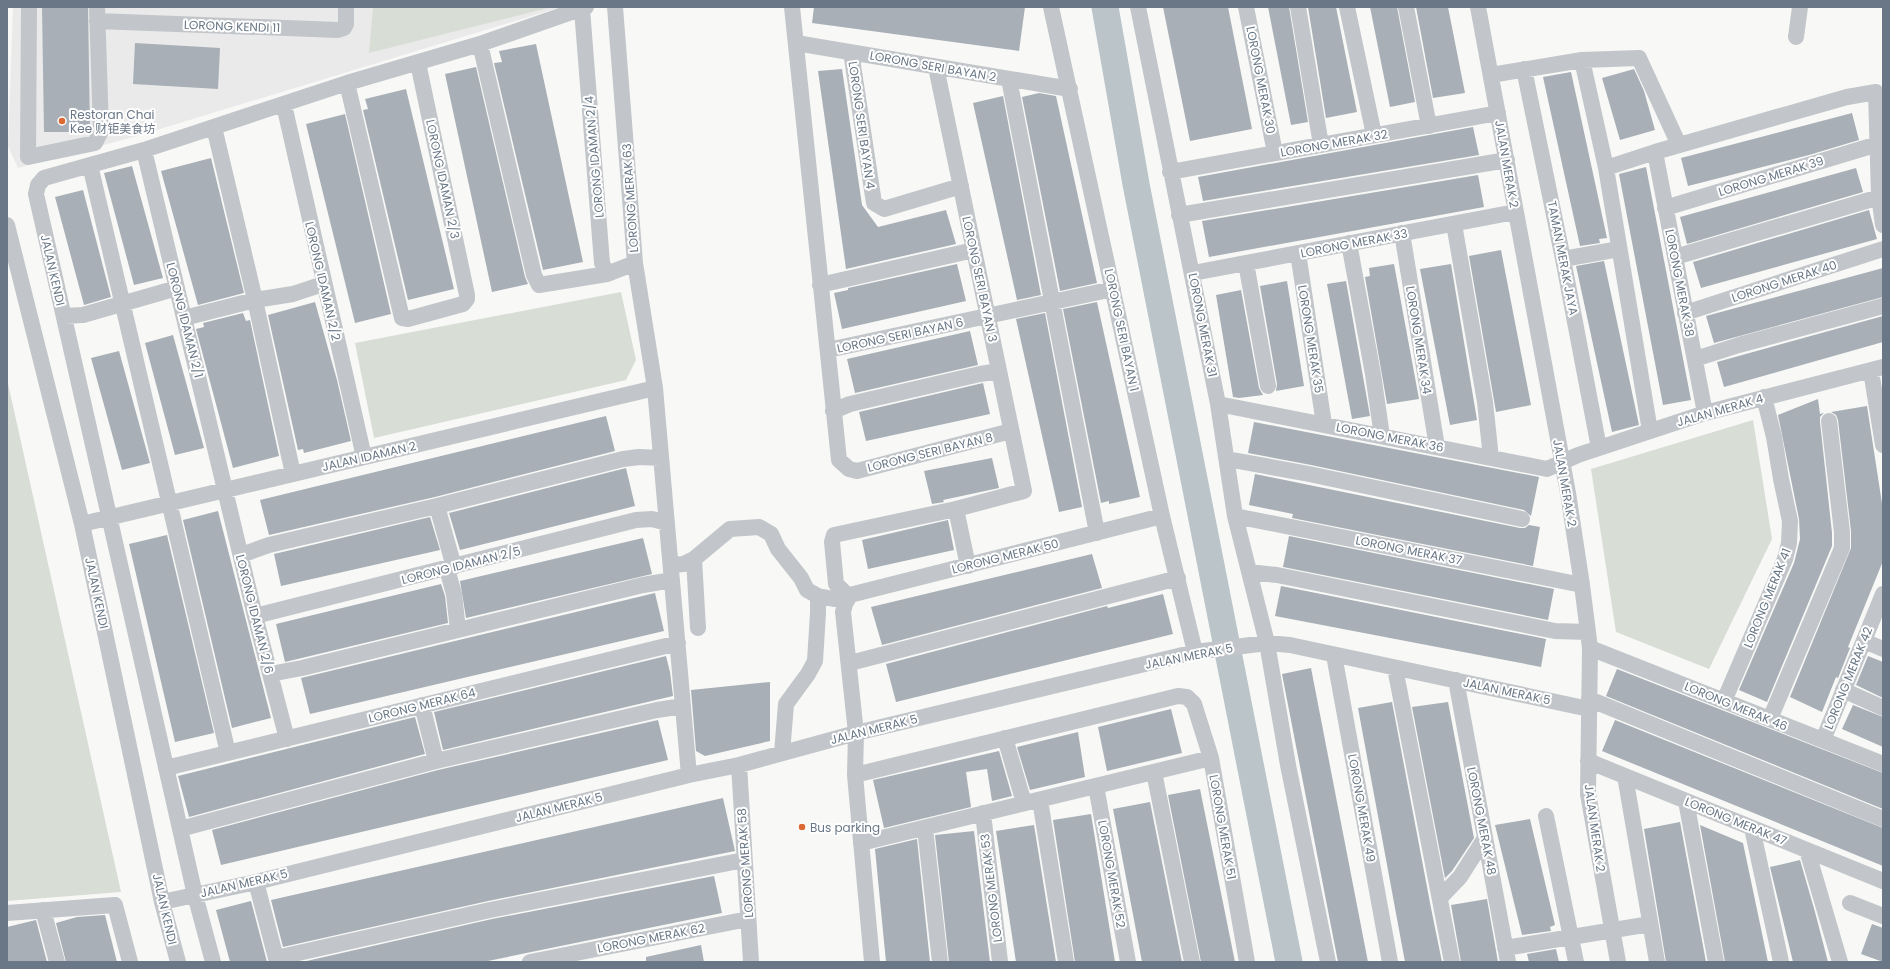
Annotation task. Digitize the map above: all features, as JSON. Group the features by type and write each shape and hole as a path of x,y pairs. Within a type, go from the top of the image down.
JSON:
{"street":[{"path":"29,7 28,157 95,143 100,137 97,14"},
{"name":"LORONG KENDI 11","path":"97,14 338,30 344,28 346,24 346,7"},
{"name":"LORONG MERAK 63","path":"615,7 635,263 656,388 689,775"},
{"path":"792,7 833,411 850,404 999,371"},
{"name":"LORONG SERI BAYAN 1","path":"1051,7 1162,516 1178,578 1202,651"},
{"name":"LORONG MERAK 31","path":"1138,7 1170,172 1193,273 1218,404 1235,516 1267,643 1288,766 1328,962"},
{"name":"LORONG MERAK 30","path":"1246,7 1275,153"},
{"path":"1298,7 1321,145"},
{"path":"1346,7 1374,135"},
{"path":"1406,7 1429,126"},
{"name":"JALAN MERAK 2","path":"1478,7 1568,493 1582,585 1589,640 1588,794 1618,962"},
{"path":"1796,36 1800,7"},
{"path":"228,753 90,165 144,150 284,105 346,83 480,44 580,8"},
{"name":"LORONG IDAMAN 2/4","path":"580,8 602,263 607,274"},
{"name":"LORONG SERI BAYAN 2","path":"796,43 1070,89"},
{"path":"480,44 534,275 539,285 607,274 635,263"},
{"name":"LORONG SERI BAYAN 4","path":"851,52 874,203 884,209 961,186"},
{"path":"1491,75 1582,60 1639,58 1679,145"},
{"path":"1582,60 1606,168 1650,431"},
{"name":"LORONG IDAMAN 2/3","path":"346,83 402,318 408,319 463,304 467,299 467,295 418,63"},
{"name":"LORONG SERI BAYAN 3","path":"936,66 1024,491 956,509"},
{"name":"TAMAN MERAK JAYA","path":"1524,69 1563,259 1599,448"},
{"path":"1009,79 1097,533"},
{"path":"1606,168 1655,152 1847,97 1876,92 1883,225"},
{"name":"LORONG IDAMAN 2/2","path":"284,105 323,284 364,457"},
{"name":"LORONG MERAK 32","path":"1170,172 1498,113"},
{"path":"214,127 255,300 292,474"},
{"name":"LORONG MERAK 39","path":"1665,208 1878,144"},
{"name":"LORONG IDAMAN 2/1","path":"144,150 226,490"},
{"name":"LORONG MERAK 38","path":"1655,152 1705,414"},
{"path":"1179,215 1507,160"},
{"name":"JALAN KENDI","path":"90,165 44,178 38,185 36,194 195,895 213,962"},
{"path":"1675,257 1881,196"},
{"name":"LORONG MERAK 33","path":"1193,273 1515,212"},
{"path":"1454,224 1485,402 1492,458"},
{"name":"JALAN KENDI","path":"7,225 82,524 162,902 178,962"},
{"name":"LORONG MERAK 34","path":"1402,234 1437,447"},
{"path":"1349,243 1373,374 1382,436"},
{"path":"1563,259 1619,249"},
{"name":"LORONG MERAK 40","path":"1686,313 1883,249"},
{"path":"820,285 974,250"},
{"name":"LORONG MERAK 35","path":"1298,253 1324,424"},
{"path":"1246,263 1268,386"},
{"path":"184,318 255,300 293,294 323,284"},
{"path":"64,316 83,315 123,305 177,288"},
{"name":"LORONG SERI BAYAN 6","path":"828,350 1113,289"},
{"path":"1695,359 1739,345 1883,306"},
{"path":"1877,369 1883,445"},
{"name":"JALAN MERAK 4","path":"1562,463 1568,459 1599,448 1705,414 1764,397 1877,369"},
{"name":"JALAN IDAMAN 2","path":"82,524 656,388"},
{"name":"LORONG MERAK 41","path":"1724,701 1785,559 1789,543 1790,521 1774,437 1764,397"},
{"name":"LORONG MERAK 36","path":"1218,404 1547,469 1562,463"},
{"name":"LORONG SERI BAYAN 8","path":"833,411 839,460 849,469 857,471 1011,431"},
{"path":"1770,719 1842,548 1842,532 1829,421"},
{"path":"241,555 269,545 437,506 623,459 639,457 662,458"},
{"path":"1227,459 1309,474 1522,519"},
{"name":"LORONG IDAMAN 2/6","path":"226,490 255,616 287,739"},
{"path":"437,506 451,568 458,630"},
{"path":"872,962 855,775 856,733 850,663 843,612 849,597 836,584 832,542 834,535 956,509 968,566"},
{"name":"LORONG MERAK 50","path":"818,596 834,599 849,597 1162,516"},
{"name":"LORONG MERAK 37","path":"1235,516 1582,585"},
{"name":"LORONG IDAMAN 2/5","path":"255,616 451,568 636,520 652,519 667,523"},
{"path":"270,674 302,668 643,585 671,573 694,559 730,530 759,527 770,534 778,549 801,578 807,590 818,596 814,661 808,674 786,704 782,753"},
{"path":"694,559 698,628"},
{"name":"LORONG MERAK 46","path":"1249,572 1277,575 1555,631 1589,640 1724,701 1883,764"},
{"path":"850,663 1178,578"},
{"name":"LORONG MERAK 42","path":"1823,740 1883,595"},
{"path":"1864,641 1883,649"},
{"name":"LORONG MERAK 64","path":"166,768 678,643"},
{"name":"JALAN MERAK 5","path":"162,902 256,882 689,775 738,765 856,733 1202,651 1267,643 1290,645 1395,668 1589,704 1883,819"},
{"name":"LORONG MERAK 49","path":"1334,654 1390,962"},
{"path":"1395,668 1452,962"},
{"name":"LORONG MERAK 48","path":"1456,680 1507,955"},
{"path":"1843,690 1883,708"},
{"name":"LORONG MERAK 51","path":"1005,738 1178,696 1187,697 1194,704 1211,758 1247,962"},
{"path":"422,705 436,761"},
{"path":"180,829 436,761 657,710 683,706"},
{"path":"855,775 1005,738 1032,801 1066,962"},
{"path":"861,843 1211,758"},
{"name":"LORONG MERAK 47","path":"1588,761 1883,881"},
{"name":"LORONG MERAK 58","path":"738,765 751,962"},
{"path":"1154,772 1192,962"},
{"path":"1625,776 1656,962"},
{"name":"LORONG MERAK 52","path":"1096,786 1128,962"},
{"path":"1686,801 1716,962"},
{"name":"LORONG MERAK 53","path":"983,814 1000,962"},
{"path":"1546,816 1576,962"},
{"path":"925,828 940,962"},
{"path":"1752,828 1781,962"},
{"path":"1440,898 1460,877 1485,838"},
{"path":"1807,850 1840,962"},
{"path":"256,882 276,960 482,912 744,860"},
{"path":"1850,902 1883,916"},
{"path":"7,913 115,905 130,962"},
{"path":"43,910 57,962"},
{"name":"LORONG MERAK 62","path":"530,962 748,919"},
{"path":"1507,955 1571,937 1650,924"}],"shaded area":[{"path":"13,7 561,7 137,136 18,168 8,146"},
{"path":"373,7 548,7 548,8 369,53"},
{"path":"621,292 636,360 626,380 374,438 355,343"},
{"path":"7,379 121,892 7,901"},
{"path":"1753,420 1772,539 1709,669 1616,632 1591,469"}],"building":[{"path":"42,7 88,7 90,132 44,132"},
{"path":"814,7 1025,7 1019,51 812,23"},
{"path":"1163,7 1228,7 1252,129 1190,141"},
{"path":"1268,7 1289,7 1308,122 1291,125"},
{"path":"1308,7 1336,7 1357,112 1326,118"},
{"path":"1370,7 1397,7 1415,102 1390,107"},
{"path":"1416,7 1448,7 1465,93 1433,98"},
{"path":"135,43 220,48 218,89 133,84"},
{"path":"536,44 583,262 543,270 494,63 502,62 499,51"},
{"path":"476,67 525,277 528,284 492,292 445,74"},
{"path":"842,69 862,205 878,227 946,210 956,244 846,269 818,71"},
{"path":"1634,69 1644,91 1655,130 1620,140 1602,78"},
{"path":"1571,72 1607,238 1599,239 1600,243 1580,246 1543,77"},
{"path":"406,89 454,289 408,300 363,110 368,109 365,99"},
{"path":"1039,93 1056,96 1097,283 1060,291 1022,97"},
{"path":"1003,96 1041,295 1017,300 973,103"},
{"path":"1852,113 1859,140 1809,155 1688,186 1681,158"},
{"path":"345,114 391,314 355,323 306,124"},
{"path":"1473,127 1479,155 1203,201 1198,177"},
{"path":"211,158 244,293 198,305 161,171"},
{"path":"132,166 163,278 134,285 104,173"},
{"path":"1646,167 1691,400 1663,405 1619,174"},
{"path":"1856,168 1863,192 1687,244 1680,217"},
{"path":"1478,175 1484,207 1209,257 1202,221"},
{"path":"83,190 111,297 84,305 55,197"},
{"path":"1869,210 1877,239 1701,288 1693,262"},
{"path":"1501,250 1531,405 1496,412 1469,256"},
{"path":"1604,261 1639,425 1612,432 1576,266"},
{"path":"957,264 966,301 842,329 834,293 848,290 848,288"},
{"path":"1394,264 1419,399 1387,404 1365,277 1370,276 1369,268"},
{"path":"1451,264 1477,420 1450,425 1420,269"},
{"path":"1883,268 1883,297 1714,343 1706,316"},
{"path":"1287,281 1304,386 1276,391 1277,384 1260,286"},
{"path":"1346,281 1370,416 1352,419 1327,284"},
{"path":"1241,290 1259,388 1263,395 1239,398 1233,397 1216,295"},
{"path":"315,302 337,380 351,441 304,453 303,449 298,450 268,315"},
{"path":"1097,302 1140,497 1109,504 1109,501 1101,503 1063,309"},
{"path":"243,313 246,321 250,320 279,456 233,468 196,329 204,327 203,323"},
{"path":"1045,313 1082,507 1059,512 1016,319"},
{"path":"1883,316 1883,342 1724,387 1717,362"},
{"path":"970,331 978,365 855,393 847,359"},
{"path":"173,335 204,448 175,455 145,343"},
{"path":"119,351 150,463 122,470 91,358"},
{"path":"983,383 990,414 866,441 859,412"},
{"path":"1818,399 1820,414 1824,413 1820,417 1820,422 1832,533 1832,546 1767,702 1739,690 1794,563 1800,539 1799,519 1778,415"},
{"path":"1867,406 1883,510 1883,561 1848,647 1850,648 1838,678 1836,677 1822,712 1790,697 1851,548 1851,531 1838,420 1836,415 1831,412"},
{"path":"606,416 615,451 435,497 269,535 260,500"},
{"path":"1254,422 1539,477 1531,516 1524,510 1248,453"},
{"path":"992,458 999,488 943,500 944,502 932,504 924,471"},
{"path":"626,468 635,506 460,550 449,513"},
{"path":"1255,474 1520,528 1525,528 1529,525 1540,527 1533,566 1292,518 1293,514 1249,505"},
{"path":"218,511 271,718 232,728 183,520"},
{"path":"430,517 440,550 281,586 274,554"},
{"path":"948,520 954,550 868,569 862,540"},
{"path":"167,535 214,733 175,742 129,544"},
{"path":"1289,536 1554,589 1548,620 1283,567"},
{"path":"643,538 652,574 466,618 460,581"},
{"path":"1092,554 1102,588 882,645 871,607"},
{"path":"441,584 445,596 448,623 285,662 276,624"},
{"path":"1281,586 1546,639 1541,667 1275,616"},
{"path":"655,593 664,631 310,714 301,678"},
{"path":"1163,594 1173,634 896,702 886,664 1107,606 1108,608"},
{"path":"666,656 673,696 443,750 434,712"},
{"path":"1868,656 1883,662 1883,698 1856,685"},
{"path":"1311,668 1368,962 1338,962 1282,674"},
{"path":"1617,669 1883,773 1883,809 1606,696"},
{"path":"770,682 770,741 705,756 696,751 691,690"},
{"path":"1392,702 1442,962 1405,962 1358,708"},
{"path":"1448,702 1474,838 1452,871 1445,878 1412,707"},
{"path":"1853,705 1883,717 1883,747 1842,729"},
{"path":"1171,709 1182,753 1107,771 1098,727"},
{"path":"415,717 425,754 189,817 178,776"},
{"path":"658,720 668,760 221,865 212,830 438,770"},
{"path":"1615,720 1883,828 1883,866 1602,751"},
{"path":"1078,732 1085,777 1030,790 1017,747"},
{"path":"999,751 1012,796 992,801 987,769 966,772 971,807 884,828 873,780"},
{"path":"1200,789 1235,962 1201,962 1168,795"},
{"path":"723,798 735,851 488,901 283,947 271,900"},
{"path":"1150,802 1182,962 1142,962 1113,809"},
{"path":"1091,814 1115,962 1075,962 1053,820"},
{"path":"1530,819 1555,925 1550,927 1551,931 1522,935 1495,825"},
{"path":"1680,822 1706,962 1666,962 1644,829"},
{"path":"1034,825 1056,962 1016,962 996,831"},
{"path":"1700,825 1743,843 1768,962 1725,962"},
{"path":"974,831 990,962 949,962 935,835"},
{"path":"917,839 930,962 886,962 875,849"},
{"path":"1800,860 1828,962 1793,962 1770,867"},
{"path":"714,876 722,913 483,962 302,962 492,919"},
{"path":"1487,899 1498,962 1461,962 1451,905"},
{"path":"251,901 267,962 230,962 216,910"},
{"path":"105,915 117,962 66,962 56,923 77,917"},
{"path":"36,920 47,962 7,962 7,927"},
{"path":"1872,924 1883,928 1883,962 1861,954"},
{"path":"701,945 704,962 646,962 646,957"},
{"path":"1556,949 1559,962 1529,962 1527,954"}],"waterway":[{"path":"1105,7 1136,184 1289,962"}],"place":[{"name":"Restoran Chai Kee 财钜美食坊","path":"62,121"},
{"name":"Bus parking","path":"802,827"}]}
